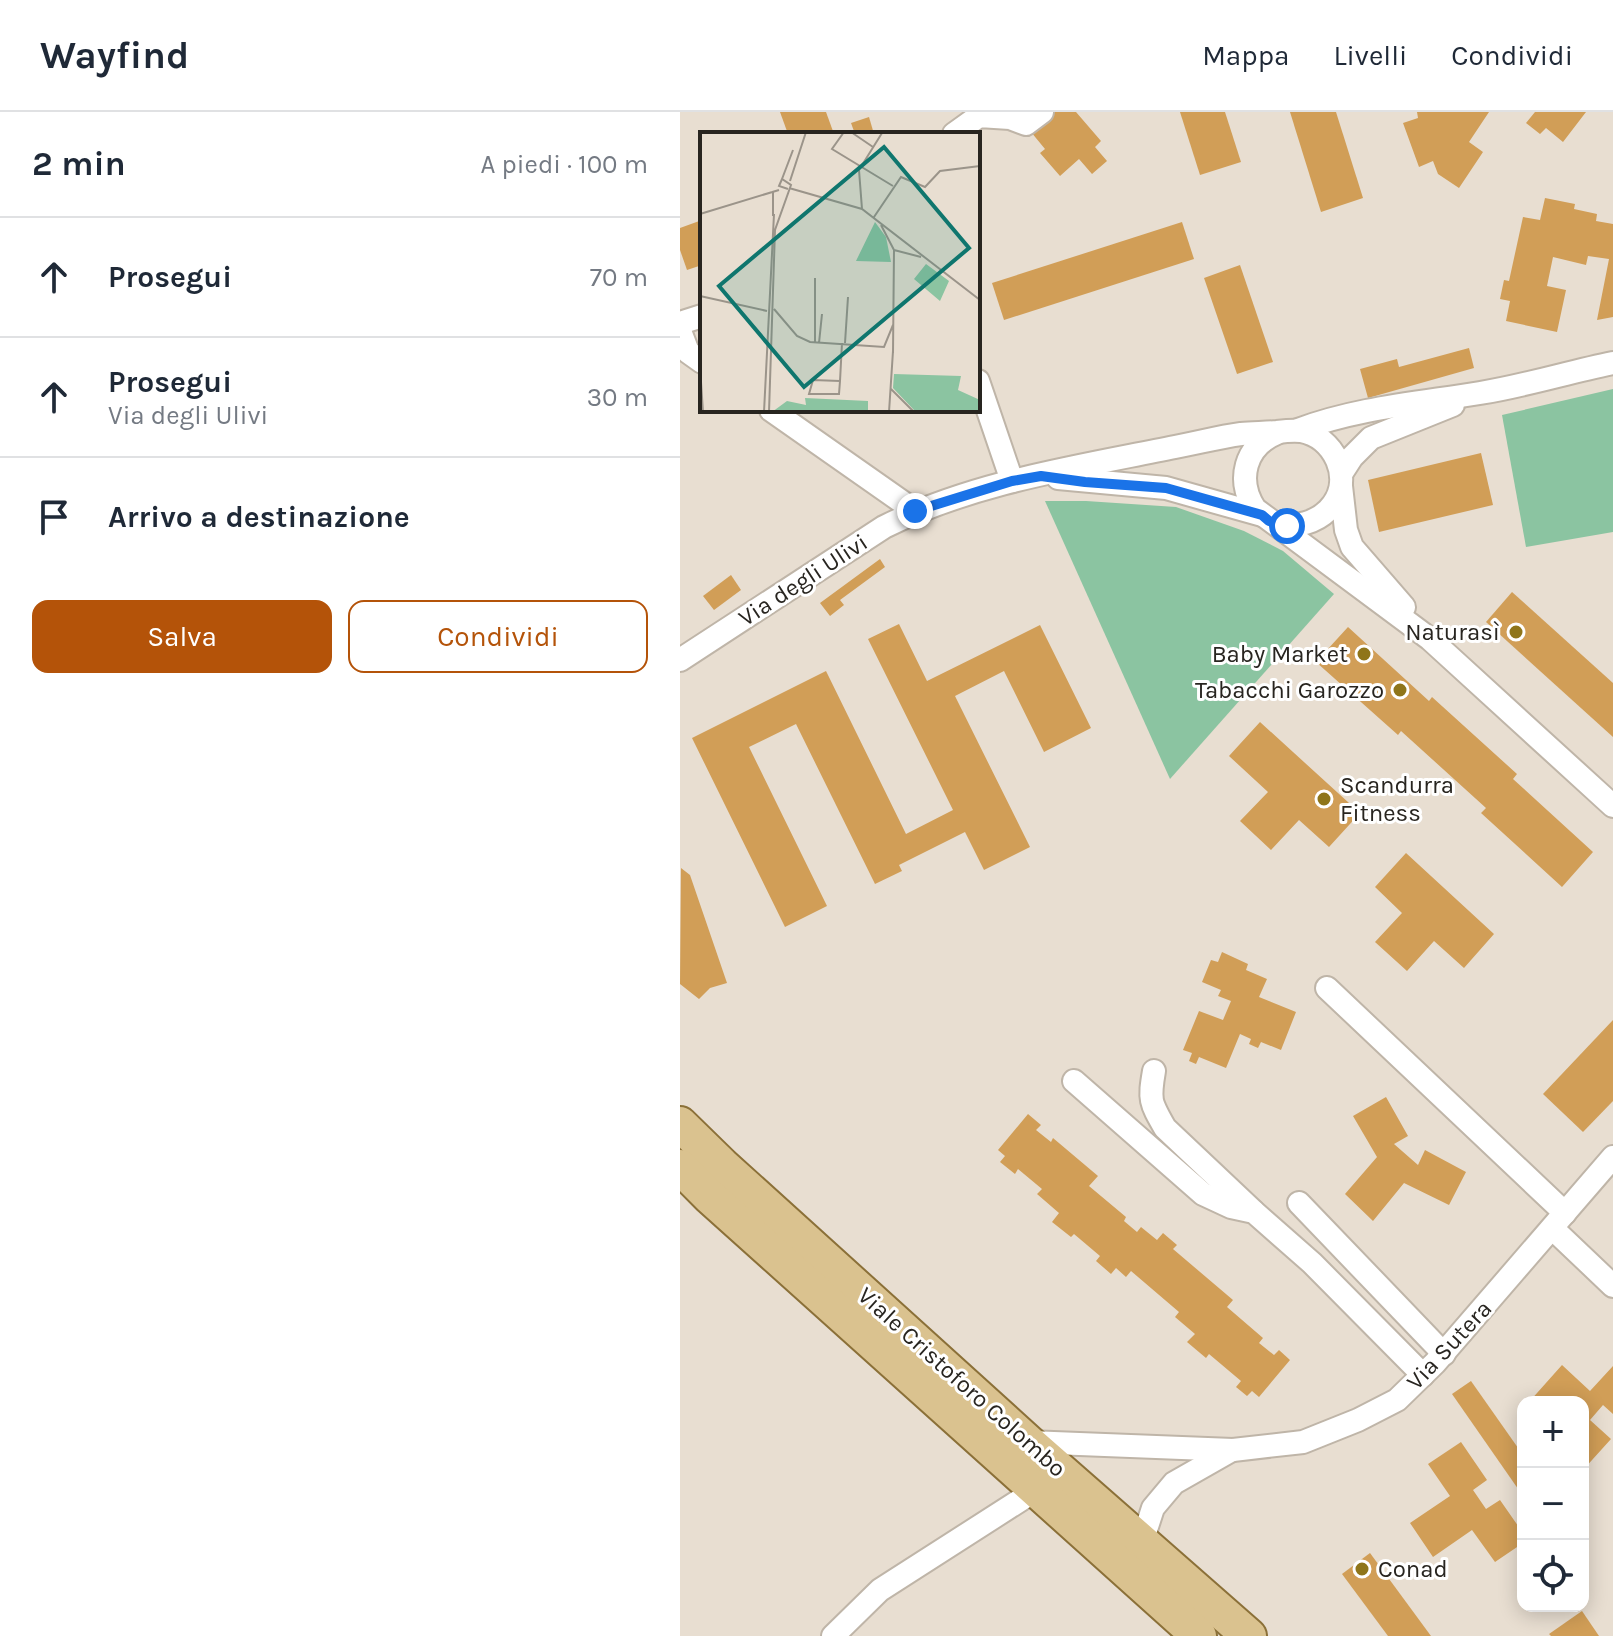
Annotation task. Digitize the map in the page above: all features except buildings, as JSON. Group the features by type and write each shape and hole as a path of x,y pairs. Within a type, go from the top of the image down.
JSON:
{"main road":[{"name":"Viale Cristoforo Colombo","path":"680,1124 1028,1442 1249,1636"},
{"name":"Viale Cristoforo Colombo","path":"680,1167 1199,1636"}],"street":[{"path":"957,132 979,116 1010,118 1026,124 1042,112"},
{"path":"680,323 700,317"},
{"path":"680,331 688,352 700,361"},
{"path":"1613,363 1483,392 1388,406 1270,436 1256,447 1245,473 1250,501 1270,520 1430,639 1613,806"},
{"path":"980,387 1012,481"},
{"path":"1041,476 1166,488 1270,520 1306,525 1323,516 1335,501 1352,457 1371,438 1483,392"},
{"path":"774,412 915,511"},
{"path":"1288,431 1307,432 1324,441 1335,456 1341,479 1343,515 1352,547 1430,639"},
{"name":"Via degli Ulivi","path":"680,660 884,527 915,511 1012,481 1240,434 1288,431"},
{"path":"1327,988 1559,1220 1613,1286"},
{"path":"1154,1071 1150,1096 1165,1128 1312,1263 1423,1375"},
{"path":"1074,1081 1203,1194 1231,1207 1254,1212"},
{"name":"Via Sutera","path":"1233,1450 1303,1442 1397,1400 1444,1354 1613,1157"},
{"path":"1299,1203 1444,1354"},
{"path":"1028,1442 1233,1450"},
{"path":"1142,1542 1153,1508 1174,1483 1233,1450"},
{"path":"833,1636 880,1590 1036,1490"}],"green space":[{"path":"1613,389 1613,532 1526,547 1502,415"},
{"path":"1045,501 1176,507 1244,531 1283,551 1334,594 1170,779"}],"place":[{"name":"Naturasì","path":"1516,632"},
{"name":"Baby Market","path":"1364,654"},
{"name":"Tabacchi Garozzo","path":"1400,690"},
{"name":"Scandurra Fitness","path":"1324,799"},
{"name":"Conad","path":"1362,1569"}],"route":[{"path":"915,511 1012,481 1041,476 1166,488 1262,515 1269,521 1287,526"}]}
